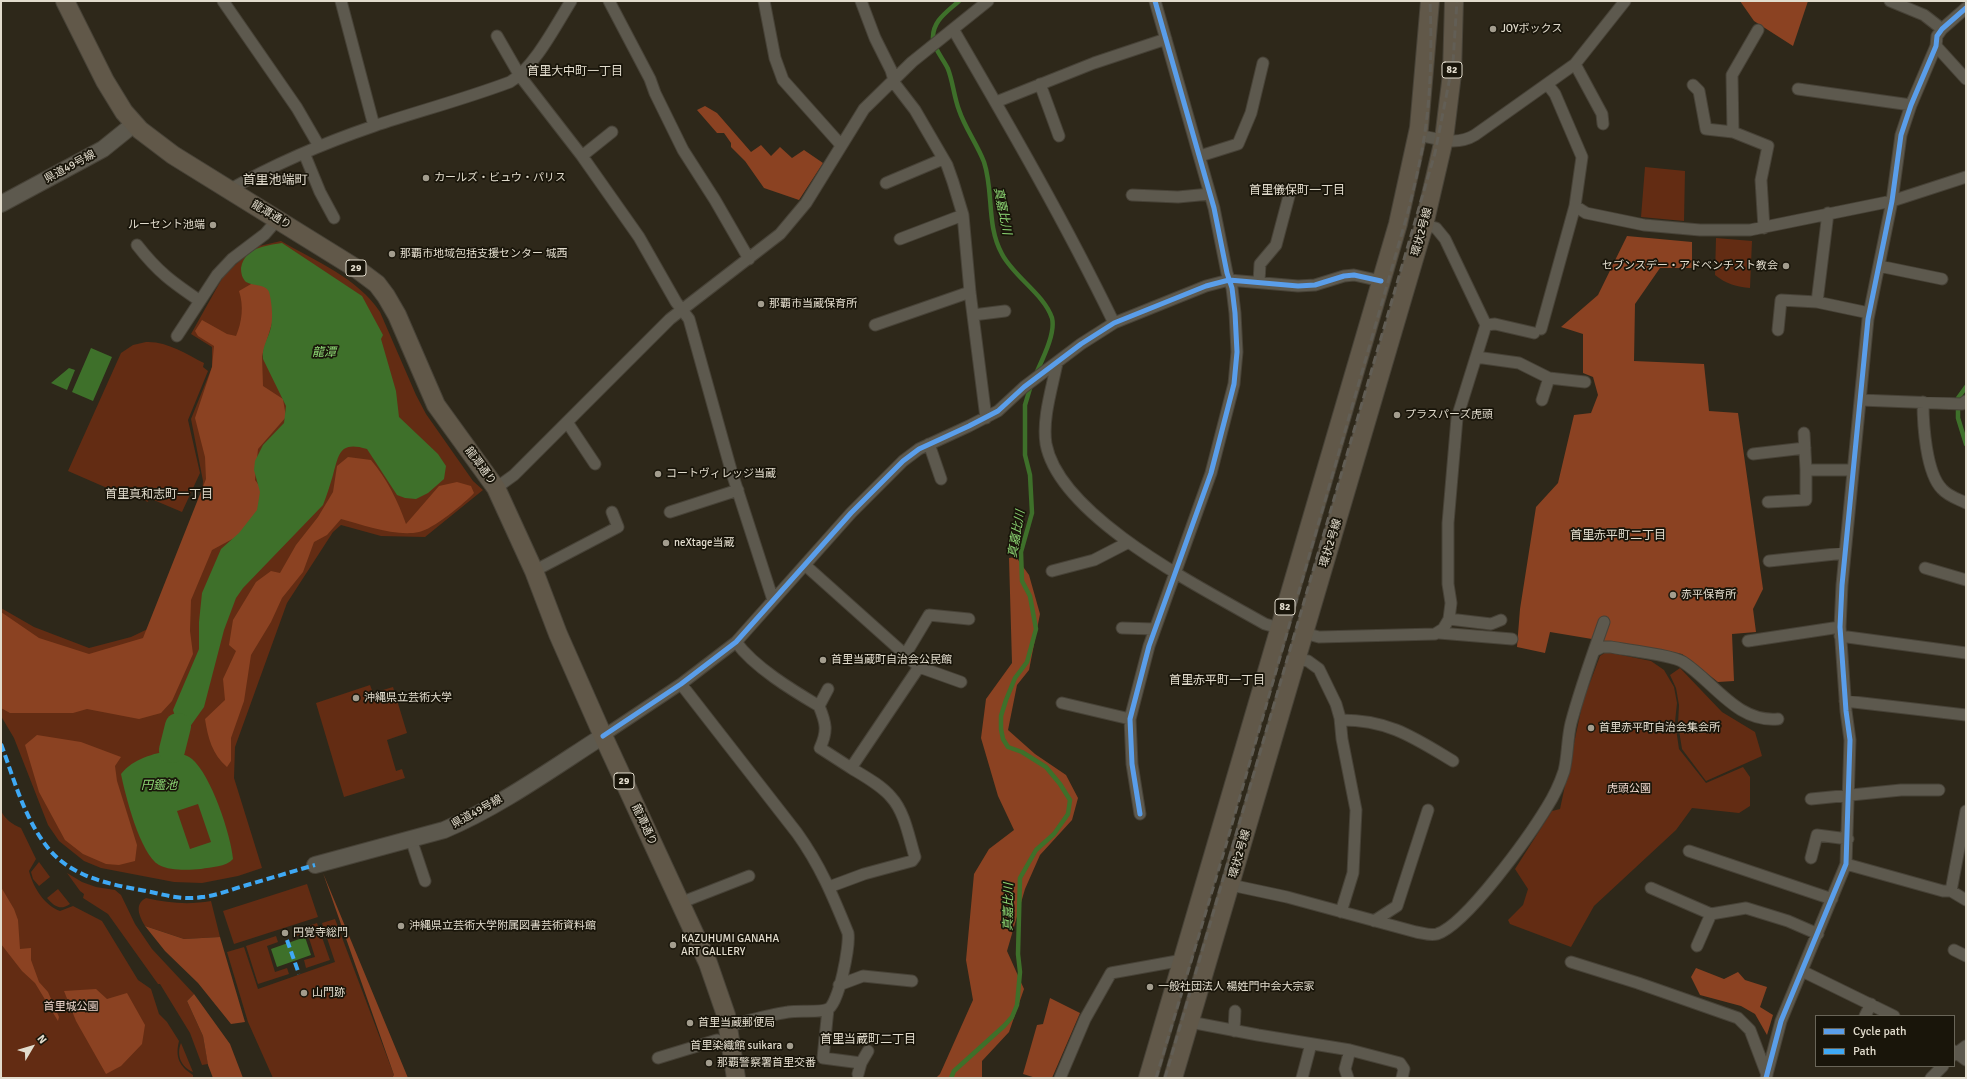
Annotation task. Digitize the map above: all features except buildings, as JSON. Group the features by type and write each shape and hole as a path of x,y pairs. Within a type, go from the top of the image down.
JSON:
{"main road":[{"name":"龍潭通り","path":"65,1 105,81 134,124 173,155 278,219 356,269 381,288 397,315 436,405 496,488 534,571 558,634 603,736 708,963 722,1004 723,1033 736,1078"},
{"name":"82","path":"1148,1078 1398,224 1418,136 1425,73 1430,1"},
{"name":"環状2号線","path":"1173,1078 1424,225 1444,140 1452,74 1454,1"},
{"name":"県道49号線","path":"1,204 103,149 134,124"},
{"name":"県道49号線","path":"315,865 444,830 471,818 603,736"}],"street":[{"path":"223,1 297,108 319,146"},
{"path":"341,1 374,126"},
{"path":"229,190 319,146 374,126 493,89 520,76 531,63 571,1"},
{"path":"609,1 650,79 655,93 683,150 715,200 749,259"},
{"path":"764,1 775,58 783,80 841,145"},
{"path":"861,1 875,38 891,70 895,84 915,110 943,159 953,182 963,215 970,292 986,418"},
{"path":"496,488 514,475 670,320 780,234 792,222 806,203 864,108 893,79 928,48 988,1"},
{"path":"1140,814 1132,764 1130,719 1155,629 1211,473 1234,384 1237,352 1236,313 1210,194 1155,1"},
{"path":"1418,136 1457,142 1466,141 1548,85 1575,64 1625,1"},
{"path":"1890,1 1924,15 1942,29"},
{"path":"1767,1077 1781,1021 1846,864 1850,740 1845,701 1840,631 1845,553 1870,313 1892,201 1901,135 1911,105 1936,46 1937,36 1942,29 1966,8"},
{"path":"953,29 996,102 1072,238 1114,323"},
{"path":"1733,132 1732,75 1758,30"},
{"path":"497,36 520,76 582,156 639,237 682,310 689,319 738,490 773,600"},
{"path":"996,102 1094,63 1166,39"},
{"path":"1936,46 1966,79"},
{"path":"1200,156 1238,144 1251,113 1263,63"},
{"path":"1575,64 1602,114 1603,124"},
{"path":"1040,84 1059,136"},
{"path":"1486,325 1495,324 1537,331 1575,206 1582,157 1555,94 1548,85"},
{"path":"1693,85 1699,90 1706,129 1733,132 1768,146 1761,180 1764,228"},
{"path":"1798,89 1911,105"},
{"path":"582,156 612,132"},
{"path":"304,153 320,192 334,218"},
{"path":"886,183 943,159"},
{"path":"1575,206 1586,213 1644,225 1722,231 1764,228 1828,213 1892,201 1966,177"},
{"path":"1132,195 1178,197 1210,194"},
{"path":"1259,282 1260,264 1276,245 1290,196"},
{"path":"1817,302 1828,213"},
{"path":"900,239 963,215"},
{"path":"177,336 217,275 229,262 265,234 278,219"},
{"path":"1424,225 1436,228 1441,233 1460,269 1486,325 1457,418 1448,522 1448,584 1451,603 1449,619 1439,633"},
{"path":"137,245 151,263 164,276 200,301"},
{"path":"1879,266 1942,279"},
{"path":"603,736 681,684 736,642 889,474 909,456 929,444 986,418 1008,403 1024,387 1081,344 1114,323 1206,286 1229,280 1307,286 1354,275 1381,281"},
{"path":"875,325 970,292"},
{"path":"1778,330 1781,300 1817,302 1870,313"},
{"path":"974,315 1005,311"},
{"path":"1476,357 1519,363 1549,378 1585,382"},
{"path":"1054,365 1046,433 1049,456 1058,474 1069,489 1127,543 1176,574 1265,624 1279,628"},
{"path":"1542,400 1549,378"},
{"path":"1860,400 1961,403"},
{"path":"1923,402 1924,430 1935,476 1941,488 1948,494 1966,503"},
{"path":"567,422 595,464"},
{"path":"1768,502 1806,500 1804,433"},
{"path":"929,444 941,479"},
{"path":"1752,454 1805,448"},
{"path":"1806,470 1853,470"},
{"path":"670,512 738,490"},
{"path":"534,571 618,527 612,512"},
{"path":"1052,571 1094,560 1127,543"},
{"path":"1769,561 1845,553"},
{"path":"805,565 919,668 961,682"},
{"path":"1925,568 1966,580"},
{"path":"905,655 929,615 969,619"},
{"path":"1449,619 1491,624 1501,620"},
{"path":"1231,885 1287,897 1429,935 1437,934 1470,908 1519,848 1552,798 1564,771 1571,725 1580,692 1604,622"},
{"path":"1122,628 1155,629"},
{"path":"1748,641 1840,631 1966,653"},
{"path":"1304,633 1319,637 1439,633 1512,639"},
{"path":"736,642 741,649 774,677 819,706 824,718 826,736 820,748 891,796 902,816 915,857 912,862 864,874 829,887"},
{"path":"1594,651 1602,647 1611,647 1682,662 1732,705 1758,718 1778,719"},
{"path":"1296,659 1308,661 1319,669 1336,704 1341,720 1342,739 1356,810 1353,873 1341,912"},
{"path":"851,768 919,668"},
{"path":"658,1058 723,1033 788,1012 828,1009 833,1005 846,959 849,941 848,933 829,887 814,857 681,684"},
{"path":"819,706 828,689"},
{"path":"1845,701 1966,715"},
{"path":"1062,703 1130,719"},
{"path":"1341,720 1376,723 1391,727 1413,737 1454,761"},
{"path":"1811,799 1901,790 1939,790"},
{"path":"1374,921 1397,906 1428,810"},
{"path":"1951,891 1966,811"},
{"path":"1811,858 1817,835 1848,839"},
{"path":"411,839 426,881"},
{"path":"1689,851 1832,899"},
{"path":"1846,864 1943,891 1951,891 1966,900"},
{"path":"680,903 749,876"},
{"path":"1651,888 1711,914 1746,908 1788,921 1818,934"},
{"path":"1697,946 1711,914"},
{"path":"1954,950 1966,956"},
{"path":"1060,1078 1085,1019 1111,973 1183,960"},
{"path":"1571,962 1638,983 1738,1018 1750,1030 1767,1077"},
{"path":"1802,971 1892,1015"},
{"path":"839,985 863,976 912,981"},
{"path":"1865,1015 1870,1004"},
{"path":"828,1009 823,1058 860,1069 868,1050"},
{"path":"1234,1031 1235,1011"},
{"path":"1190,1022 1234,1031 1350,1050 1400,1063 1404,1069 1402,1078"},
{"path":"1302,1078 1311,1044"},
{"path":"1966,1046 1955,1053 1966,1060"},
{"path":"1348,1078 1345,1069 1350,1050"},
{"path":"1931,1078 1942,1067"}],"green space":[{"path":"1740,1 1808,1 1793,46 1754,21"},
{"path":"705,106 717,113 751,152 761,145 771,156 780,147 792,158 804,150 823,163 799,200 764,188 745,161 731,147 731,143 724,133 717,133 697,110"},
{"path":"1645,167 1685,171 1684,221 1641,217"},
{"path":"1627,236 1692,242 1692,268 1660,268 1635,304 1634,361 1704,364 1709,411 1738,413 1763,589 1753,609 1756,632 1732,634 1734,681 1718,682 1682,654 1550,632 1545,653 1517,647 1520,609 1536,507 1558,483 1574,415 1591,413 1598,395 1593,377 1583,373 1583,334 1561,327 1598,295"},
{"path":"1716,238 1752,241 1750,288 1741,287 1723,281 1715,275"},
{"path":"281,241 335,271 360,289 371,300 380,312 416,395 426,414 473,481 483,490 425,537 381,536 341,525 333,532 287,603 235,747 234,778 262,868 238,876 202,883 174,882 101,868 84,861 59,841 48,825 14,738 1,716 1,608 34,627 89,648 131,637 154,626 202,498 203,481 191,419 212,367 212,347 191,334 224,275 255,247"},
{"path":"258,280 274,292 276,310 262,356 263,386 283,399 286,417 258,449 255,480 264,492 264,504 238,536 212,550 191,600 190,631 193,654 172,701 161,713 139,719 87,709 73,713 10,713 1,708 1,612 39,638 89,654 143,638 206,479 205,457 195,418 212,367 214,346 198,336 195,331 202,320 227,334 236,336 242,314 241,297 239,291"},
{"path":"154,342 176,349 204,363 203,367 208,371 188,420 200,473 182,512 149,498 148,502 131,495 130,498 68,471 121,353 133,345"},
{"path":"348,457 371,460 392,490 406,524 439,486 457,482 471,486 474,493 457,509 432,526 419,532 390,532 341,519 327,535 314,542 303,572 282,598 271,622 251,655 244,701 231,738 231,761 227,767 214,751 205,719 225,700 223,679 236,651 229,645 233,620 256,582 271,571 280,573 296,545 318,517 333,492 337,466"},
{"path":"1016,557 1029,575 1040,614 1029,670 1017,685 1008,730 1035,754 1066,775 1078,798 1072,820 1040,855 1025,889 1007,951 1024,989 1009,1032 982,1061 982,1078 936,1078 940,1074 973,1000 966,960 974,874 989,849 1014,830 998,796 981,738 986,699 1012,663 1009,558"},
{"name":"虎頭公園","path":"1606,652 1651,661 1664,670 1674,687 1677,703 1675,722 1679,749 1706,783 1743,767 1750,777 1750,806 1739,813 1692,808 1676,830 1594,906 1571,947 1510,924 1508,920 1523,905 1528,889 1515,869 1552,811 1560,809 1583,701 1600,656"},
{"path":"1680,668 1722,712 1755,732 1762,756 1706,781 1682,749 1678,724 1679,705 1676,688 1670,675"},
{"path":"370,685 373,693 393,687 407,733 387,740 396,771 402,769 405,778 344,797 316,703"},
{"path":"37,735 81,742 121,757 115,766 117,781 137,845 135,861 119,865 106,864 83,854 65,840 39,792 25,745"},
{"name":"首里城公園","path":"1,811 5,817 21,828 36,859 29,871 36,889 44,900 60,911 73,906 102,921 138,980 151,989 159,1014 167,1022 179,1041 179,1061 188,1072 193,1075 193,1078 1,1078"},
{"path":"39,862 50,877 39,886 33,879 31,872"},
{"path":"67,873 82,882 96,887 115,890 121,895 135,924 152,949 194,994 187,1001 203,1036 208,1064 202,1065 190,1033 160,984 158,984 108,914 83,898 84,894 80,891"},
{"path":"323,873 408,1078 392,1078 394,1075"},
{"path":"307,884 318,917 234,944 223,911"},
{"path":"1,887 14,909 18,920 20,949 31,948 31,960 39,982 48,992 59,1017 58,1021 35,983 22,971 1,944"},
{"path":"58,889 70,904 63,907 57,907 47,898"},
{"path":"146,898 178,903 211,901 220,937 184,939 145,926 141,918 139,907 142,901"},
{"path":"335,919 394,1075 392,1078 273,1078 248,1022 227,952 244,947 258,989 335,962 322,923"},
{"path":"317,923 330,960 306,968 304,960 315,957 307,932 297,936 295,931"},
{"path":"145,926 184,939 220,937 245,1022 231,1024 198,983 165,951"},
{"path":"276,936 278,942 267,946 275,972 287,968 289,974 258,984 246,946"},
{"path":"1696,968 1724,979 1738,972 1745,980 1767,987 1760,1007 1773,1015 1767,1035 1755,1014 1741,1006 1700,995 1691,977"},
{"path":"96,989 107,999 127,993 145,1025 142,1044 121,1066 106,1074 76,1021 64,991"},
{"path":"194,994 230,1044 243,1078 213,1078 208,1065 203,1036 187,1001"},
{"path":"1050,998 1080,1013 1052,1078 1036,1078 1023,1074 1037,1025 1043,1024"},
{"path":"181,1043 193,1072 185,1067 179,1056"}],"water":[{"name":"龍潭","path":"282,243 362,296 383,335 381,339 396,391 399,417 438,454 446,466 444,479 428,493 416,499 405,498 397,495 367,449 351,447 342,451 339,455 323,505 243,588 236,598 224,630 204,707 189,728 184,729 178,726 173,710 199,649 199,622 202,593 221,549 239,533 257,510 260,492 254,470 255,461 263,445 284,423 286,406 263,359 263,351 272,320 272,308 269,292 264,287 246,282 242,275 241,268 243,261 251,252 263,247"},
{"path":"91,348 112,357 93,401 72,392"},
{"path":"69,368 75,370 67,390 51,383"},
{"name":"円鑑池","path":"172,750 192,759 199,767 213,791 224,821 233,859 226,864 201,869 185,870 163,867 152,859 140,837 134,823 121,774 138,760","holes":["198,804 211,842 190,849 177,811"]},
{"path":"305,937 311,955 277,967 271,949"}],"waterway":[{"name":"真嘉比川","path":"959,1 941,17 935,27 933,39 937,51 948,69 957,105 984,162 989,185 992,220 997,243 1007,262 1036,293 1048,309 1052,318 1053,325 1050,340 1035,376"},
{"name":"真嘉比川","path":"951,1078 954,1071 1012,1017 1017,1005 1020,972 1018,954 1020,878 1036,850 1054,834 1068,814 1070,800 1060,784 1046,767 1022,752 1008,747 1003,739 1001,729 1001,716 1006,700 1015,678 1027,662 1036,629 1030,596 1022,581 1021,552 1032,513 1030,475 1025,455 1025,405 1031,385"},
{"path":"1966,387 1958,398 1958,418 1966,444"},
{"path":"172,750 178,726"}],"railway":[{"path":"1156,1078 1226,845 1408,212 1422,150 1429,95 1431,57 1430,1"},
{"path":"1165,1078 1435,153 1453,62 1457,1"}],"marked path":[{"path":"1,744 20,798 32,824 48,848 58,859 82,874 123,887 183,898 196,898 216,894 315,865"},
{"path":"287,940 299,974"}],"cycle path":[{"path":"1140,814 1132,764 1130,719 1149,646 1211,473 1234,384 1237,352 1232,288 1227,273 1214,208 1155,1"},
{"path":"1766,1078 1781,1021 1846,864 1850,740 1846,711 1840,627 1842,585 1868,319 1892,201 1901,135 1911,105 1936,46 1937,36 1942,29 1966,8"},
{"path":"603,736 681,684 736,642 851,513 903,461 919,449 998,411 1024,387 1081,344 1114,323 1206,286 1229,280 1298,286 1315,285 1344,276 1354,275 1381,281"}],"place":[{"name":"JOYボックス","path":"1493,29"},
{"name":"カールズ・ビュウ・パリス","path":"426,178"},
{"name":"ルーセント池端","path":"213,225"},
{"name":"那覇市地域包括支援センター 城西","path":"392,254"},
{"name":"セブンスデー・アドベンチスト教会","path":"1786,266"},
{"name":"那覇市当蔵保育所","path":"761,304"},
{"name":"プラスパーズ虎頭","path":"1397,415"},
{"name":"コートヴィレッジ当蔵","path":"658,474"},
{"name":"neXtage当蔵","path":"666,543"},
{"name":"赤平保育所","path":"1673,595"},
{"name":"首里当蔵町自治会公民館","path":"823,660"},
{"name":"沖縄県立芸術大学","path":"356,698"},
{"name":"首里赤平町自治会集会所","path":"1591,728"},
{"name":"沖縄県立芸術大学附属図書芸術資料館","path":"401,926"},
{"name":"円覚寺総門","path":"285,933"},
{"name":"KAZUHUMI GANAHA ART GALLERY","path":"673,945"},
{"name":"一般社団法人 楊姓門中会大宗家","path":"1150,987"},
{"name":"山門跡","path":"304,993"},
{"name":"首里当蔵郵便局","path":"690,1023"},
{"name":"首里染織館 suikara","path":"790,1046"},
{"name":"那覇警察署首里交番","path":"709,1063"}],"district":[{"name":"首里大中町一丁目","path":"575,72"},
{"name":"首里池端町","path":"275,181"},
{"name":"首里儀保町一丁目","path":"1297,191"},
{"name":"首里真和志町一丁目","path":"159,495"},
{"name":"首里赤平町二丁目","path":"1618,536"},
{"name":"首里赤平町一丁目","path":"1217,681"},
{"name":"首里当蔵町二丁目","path":"868,1040"}]}
